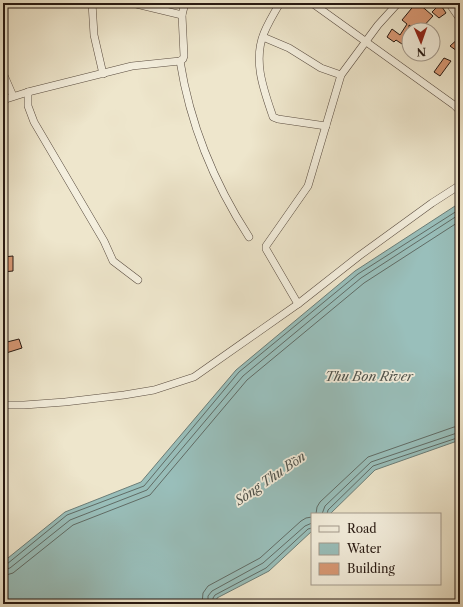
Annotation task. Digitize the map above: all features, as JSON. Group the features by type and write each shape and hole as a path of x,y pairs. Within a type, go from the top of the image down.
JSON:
{"street":[{"path":"92,3 94,35 103,74"},
{"path":"132,3 182,15"},
{"path":"3,100 28,92 132,66 180,61 184,56 182,15 185,3"},
{"path":"280,3 262,37 259,51 259,68 264,91 273,117 278,120 326,126"},
{"path":"312,3 454,105 460,111"},
{"path":"298,304 266,249 266,246 308,186 341,75 378,25 398,3"},
{"path":"449,3 460,19"},
{"path":"262,37 289,48 321,68 341,75"},
{"path":"180,61 183,83 201,144 224,195 249,237"},
{"path":"3,73 13,96"},
{"path":"28,92 28,106 34,122 104,241 113,261 138,280"},
{"path":"3,405 65,402 124,395 154,390 194,377 298,304 383,238 460,185"}],"water":[{"name":"Thu Bon River","path":"460,205 460,440 375,470 331,513 311,513 311,532 269,571 217,598 217,604 3,604 3,562 65,512 141,482 236,370 355,271 455,206"}],"building":[{"path":"416,3 418,3 433,16 427,22 404,22 402,20"},
{"path":"440,4 446,13 439,18 432,12"},
{"path":"392,29 400,35 401,33 401,43 396,40 394,42 387,37"},
{"path":"460,37 460,48 457,51 450,46"},
{"path":"444,58 451,61 440,76 434,72"},
{"path":"13,256 13,271 3,272 3,257"},
{"path":"19,339 22,348 3,354 3,343"}],"water label":[{"name":"Sông Thu Bồn","path":"270,478"}]}
